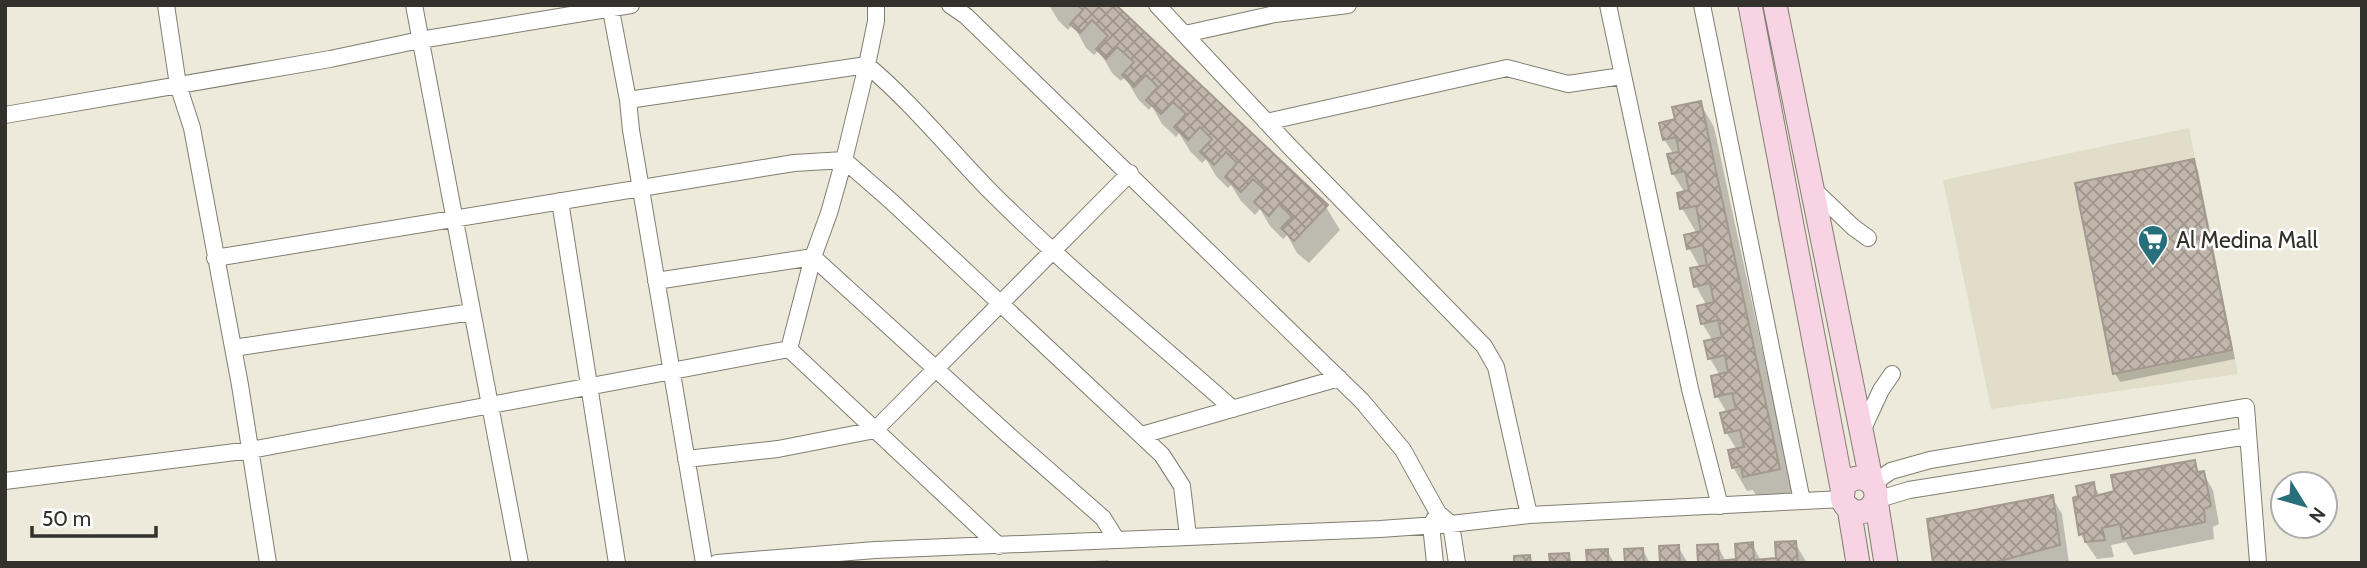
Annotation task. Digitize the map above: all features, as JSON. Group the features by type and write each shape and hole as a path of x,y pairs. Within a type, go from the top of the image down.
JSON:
{"main road":[{"path":"1749,5 1858,563"},
{"path":"1775,5 1862,431 1886,563"},
{"path":"1845,500 1854,511 1864,511 1874,505 1874,492"}],"street":[{"path":"166,5 178,85 192,128 233,348 268,563"},
{"path":"414,5 520,563"},
{"path":"5,115 631,5"},
{"path":"789,349 813,257 844,160 867,65 876,21 876,5"},
{"path":"950,5 971,11 1130,173 1339,379 1403,450 1435,519 1435,563"},
{"path":"1157,5 1483,346 1496,367 1529,515"},
{"path":"1185,34 1274,10 1348,5"},
{"path":"1608,5 1690,389 1720,506"},
{"path":"1702,5 1802,501"},
{"path":"610,7 628,100 640,187 704,563"},
{"path":"628,100 867,65 897,90 991,191 1053,251 1233,409"},
{"path":"1266,122 1507,68 1568,84 1622,76"},
{"path":"215,258 794,163 844,160 1162,454 1182,486 1188,536"},
{"path":"686,459 778,449 875,430 1130,173"},
{"path":"1812,188 1868,238"},
{"path":"560,201 617,563"},
{"path":"656,281 813,257"},
{"path":"813,257 1103,518 1116,539"},
{"path":"233,348 472,312"},
{"path":"5,481 251,450 789,349"},
{"path":"789,349 999,546"},
{"path":"1862,431 1881,390 1892,374"},
{"path":"1142,435 1339,379"},
{"path":"1874,492 1891,471 1930,460 2246,407 2258,563"},
{"path":"1874,492 1909,490 2248,436"},
{"path":"717,563 875,550 1188,536 1435,519 1451,524 1529,515 1845,500"},
{"path":"1451,524 1457,563"}],"shaded area":[{"path":"2189,128 2238,374 1991,409 1943,180"}],"building":[{"path":"1077,5 1116,5 1328,205 1294,241 1281,228 1292,217 1279,204 1269,216 1254,202 1265,190 1253,179 1241,192 1225,177 1237,163 1226,152 1214,165 1200,152 1212,139 1200,127 1188,140 1174,127 1186,114 1173,102 1161,114 1146,100 1158,87 1146,75 1134,87 1122,75 1134,62 1117,47 1106,59 1096,49 1108,36 1092,20 1080,33 1070,24 1083,10"},
{"path":"1701,101 1780,469 1743,477 1741,466 1732,468 1728,450 1744,447 1740,430 1725,433 1720,413 1736,409 1732,393 1715,397 1711,376 1728,372 1725,355 1708,359 1704,341 1722,337 1718,320 1701,324 1697,306 1714,302 1710,283 1694,287 1690,268 1707,265 1703,245 1687,249 1684,235 1701,231 1696,206 1680,209 1677,193 1689,190 1685,171 1672,174 1667,154 1679,152 1676,137 1663,140 1659,123 1675,119 1672,107"},
{"name":"Al Medina Mall","path":"2194,159 2232,350 2113,374 2075,183"},
{"path":"2195,460 2197,472 2204,471 2211,506 2204,509 2205,522 2123,539 2120,524 2102,528 2105,540 2085,542 2084,533 2079,535 2073,498 2078,496 2076,486 2094,482 2096,496 2114,491 2111,475"},
{"path":"2053,495 2060,545 1992,563 1933,563 1927,519"},
{"path":"1796,541 1798,563 1681,563 1698,562 1697,545 1718,544 1719,561 1736,559 1735,544 1753,542 1754,560 1776,558 1775,542"},
{"path":"1679,545 1680,563 1660,563 1659,546"},
{"path":"1643,548 1644,563 1625,563 1624,549"},
{"path":"1608,549 1608,563 1587,563 1586,550"},
{"path":"1569,553 1570,563 1550,563 1549,554"},
{"path":"1530,555 1531,563 1514,563 1514,556"}],"place":[{"name":"Al Medina Mall","path":"2153,267"}]}
